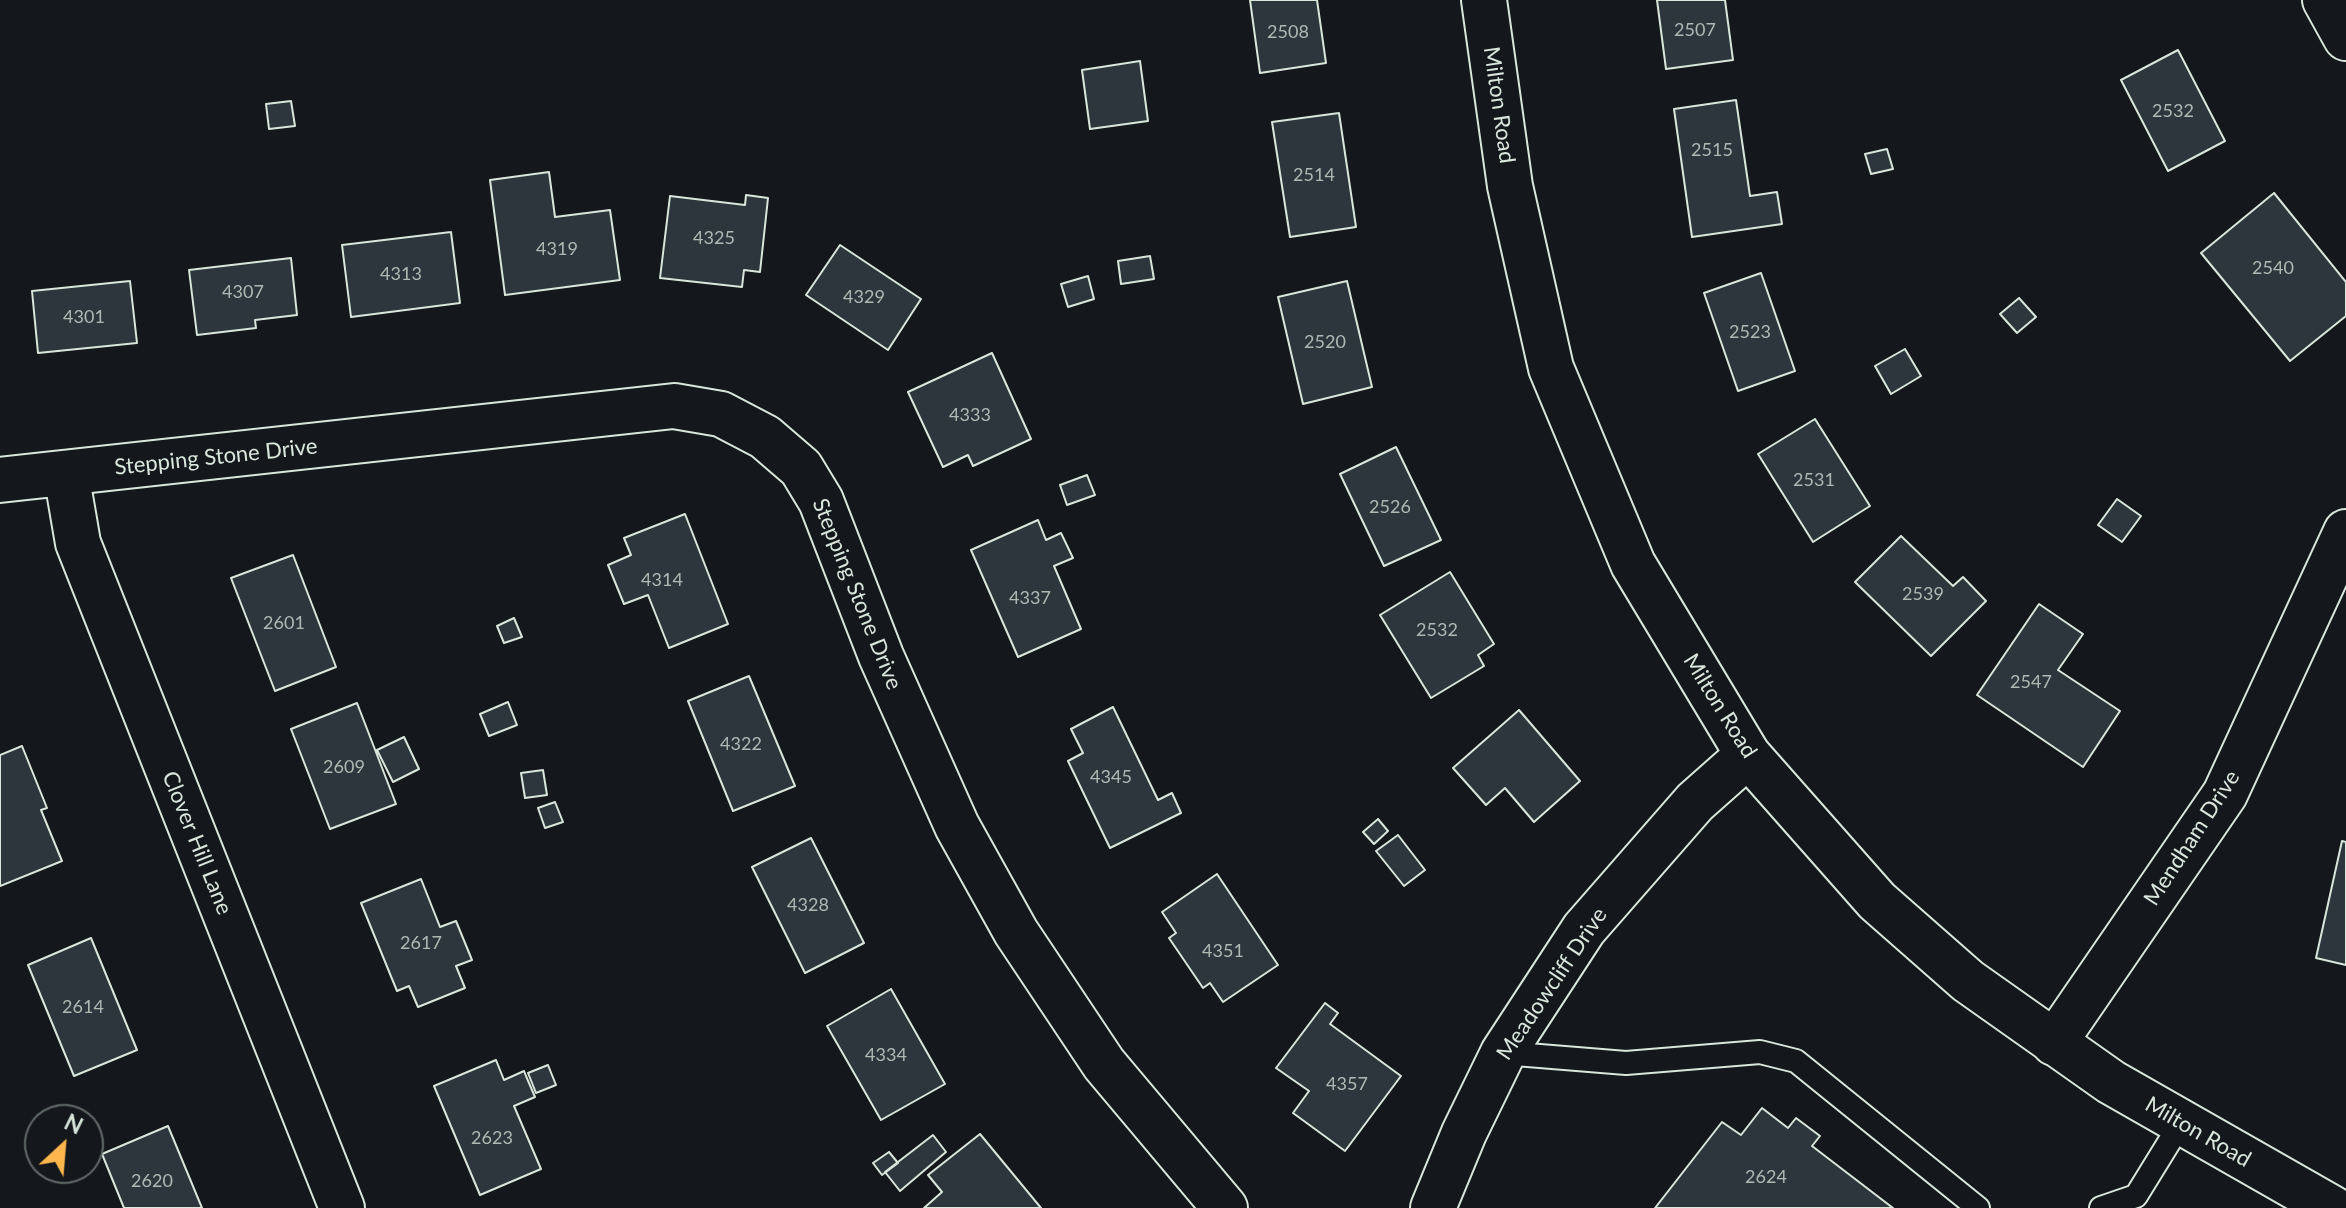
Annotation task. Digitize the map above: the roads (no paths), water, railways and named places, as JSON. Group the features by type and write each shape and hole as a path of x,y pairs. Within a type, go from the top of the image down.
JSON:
{"street":[{"name":"Milton Road","path":"1484,0 1510,186 1551,368 1633,564 1748,755 1877,901 1968,981 2111,1082 2332,1208"},
{"path":"2325,0 2346,38"},
{"name":"Stepping Stone Drive","path":"0,480 674,406 721,414 765,437 801,468 821,501 881,656 957,826 1016,932 1104,1064 1225,1208"},
{"name":"Clover Hill Lane","path":"66,473 78,543 342,1208"},
{"name":"Mendham Drive","path":"2054,1043 2225,794 2346,532"},
{"name":"Meadowcliff Drive","path":"1433,1208 1464,1133 1503,1053 1584,929 1695,802 1748,755"}],"lane":[{"path":"1503,1053 1626,1063 1760,1052 1796,1061 1978,1208"},
{"path":"2101,1208 2136,1196 2181,1123"}]}
